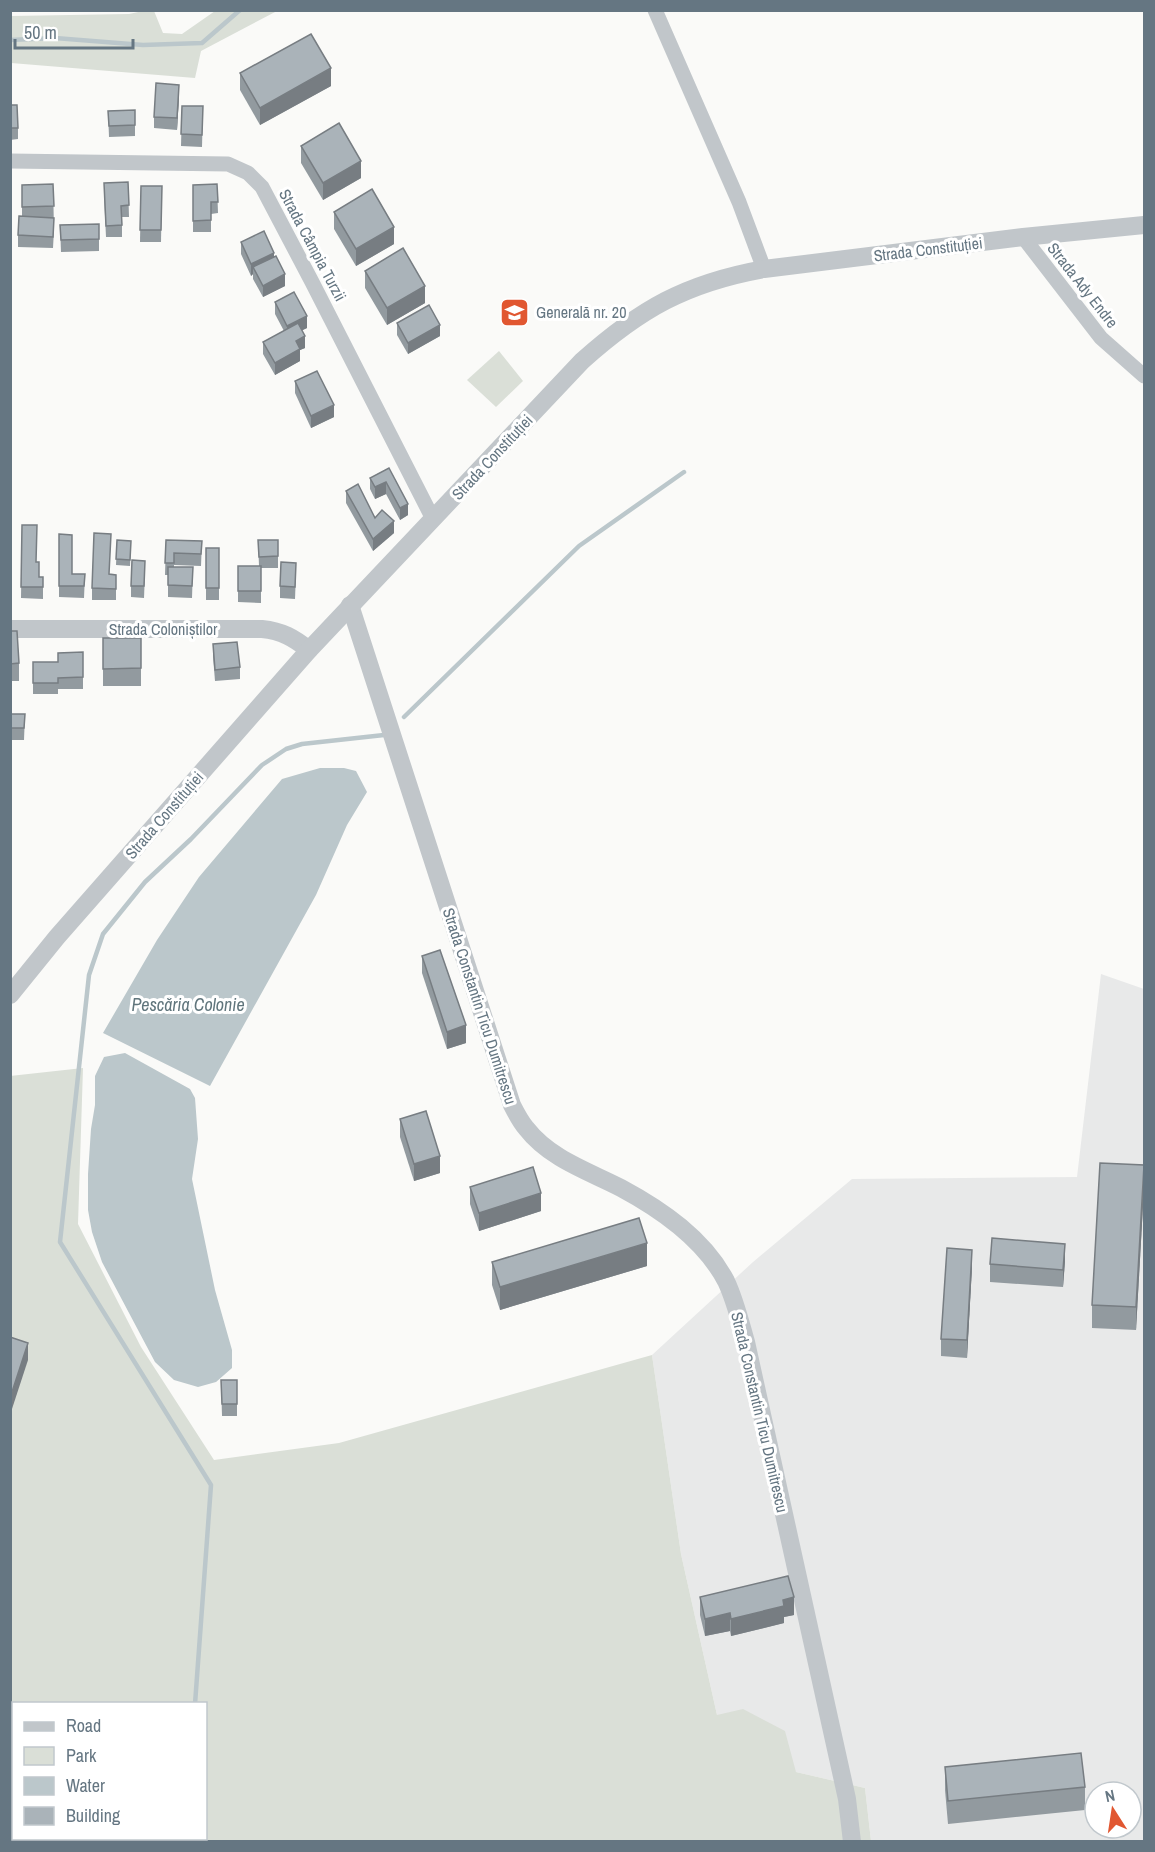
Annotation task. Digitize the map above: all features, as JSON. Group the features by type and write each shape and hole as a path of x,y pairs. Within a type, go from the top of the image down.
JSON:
{"street":[{"path":"655,10 743,213 764,269"},
{"name":"Strada Câmpia Turzii","path":"10,161 228,164 248,173 262,187 433,519"},
{"name":"Strada Constituției","path":"10,995 57,937 350,605 582,361 615,331 643,312 673,296 724,277 764,269 1023,237 1144,225"},
{"name":"Strada Ady Endre","path":"1023,237 1101,338 1144,376"},
{"name":"Strada Constantin Ticu Dumitrescu","path":"350,605 512,1105 525,1128 556,1156 653,1206 681,1227 705,1251 725,1280 737,1309 847,1799 852,1842"},
{"name":"Strada Coloniștilor","path":"10,629 277,630 292,637 309,650"}],"shaded area":[{"path":"1101,974 1144,989 1144,1841 871,1841 865,1788 796,1772 717,1715 681,1554 652,1355 753,1262 852,1179 1077,1177"}],"green space":[{"path":"154,11 163,33 182,34 215,11 277,11 201,51 195,78 11,63 11,16 129,14"},
{"path":"499,351 523,381 496,407 467,380"},
{"path":"83,1068 78,1224 141,1347 214,1460 339,1443 652,1355 681,1554 717,1715 743,1709 785,1731 796,1772 865,1788 871,1841 11,1841 10,1076"}],"water":[{"name":"Pescăria Colonie","path":"320,768 344,768 356,771 367,792 347,825 316,895 210,1086 103,1033 157,940 199,877 282,779"},
{"path":"125,1053 190,1089 195,1098 198,1139 192,1179 215,1290 232,1350 232,1368 216,1382 198,1387 174,1380 155,1362 102,1262 92,1232 88,1210 88,1174 95,1105 95,1076 104,1057"}],"building":[{"path":"311,34 331,68 260,108 240,73"},
{"path":"156,83 179,85 177,118 154,117"},
{"path":"10,105 17,105 18,128 10,128"},
{"path":"182,106 203,106 202,135 181,134"},
{"path":"135,110 135,125 109,126 108,111"},
{"path":"339,123 361,161 323,183 301,146"},
{"path":"128,182 129,205 121,206 122,225 106,226 104,183"},
{"path":"53,184 54,206 22,207 22,185"},
{"path":"217,184 218,202 211,202 211,220 193,221 193,185"},
{"path":"141,186 162,186 161,230 140,230"},
{"path":"372,189 394,227 356,249 334,212"},
{"path":"19,216 54,218 53,237 18,235"},
{"path":"99,224 99,239 61,240 60,225"},
{"path":"264,231 274,253 251,264 241,242"},
{"path":"403,248 425,286 387,308 365,271"},
{"path":"276,256 285,274 263,286 253,267"},
{"path":"294,292 307,316 287,326 275,302"},
{"path":"429,305 440,325 408,343 397,323"},
{"path":"298,323 305,336 296,341 300,349 275,363 263,342"},
{"path":"317,371 334,405 311,416 295,381"},
{"path":"389,468 408,504 400,508 386,482 375,487 370,478"},
{"path":"358,484 375,518 382,510 394,521 373,539 346,491"},
{"path":"22,525 37,525 36,562 39,562 39,577 43,577 43,587 21,587"},
{"path":"94,533 111,534 109,574 116,575 116,589 92,588"},
{"path":"59,534 72,535 72,574 85,574 84,586 59,586"},
{"path":"117,540 131,541 130,560 116,559"},
{"path":"166,540 202,541 201,554 174,553 174,563 165,563"},
{"path":"258,540 278,540 278,556 259,557"},
{"path":"206,548 219,548 219,588 206,588"},
{"path":"132,560 145,561 144,586 131,586"},
{"path":"281,562 296,563 295,587 280,586"},
{"path":"238,566 261,566 261,591 238,591"},
{"path":"168,567 193,567 192,586 168,585"},
{"path":"10,631 17,631 19,663 10,664"},
{"path":"103,638 141,638 141,668 103,669"},
{"path":"237,642 240,667 215,670 213,644"},
{"path":"83,652 83,677 58,678 58,683 33,683 33,662 58,662 58,653"},
{"path":"10,714 25,714 24,728 10,728"},
{"path":"440,950 466,1025 447,1032 422,956"},
{"path":"426,1111 440,1156 414,1164 400,1119"},
{"path":"1100,1163 1144,1165 1136,1307 1092,1305"},
{"path":"533,1167 541,1193 479,1213 470,1187"},
{"path":"639,1218 647,1243 500,1287 492,1262"},
{"path":"992,1238 1065,1244 1063,1270 990,1264"},
{"path":"947,1248 972,1250 967,1340 941,1339"},
{"path":"10,1337 28,1343 10,1398"},
{"path":"221,1380 237,1380 237,1404 222,1404"},
{"path":"788,1576 794,1597 783,1600 784,1606 731,1619 730,1613 705,1619 700,1597"},
{"path":"1081,1753 1084,1780 1083,1787 948,1801 945,1767"}],"waterway":[{"path":"10,40 55,38 143,45 202,43 240,10"},
{"path":"404,717 579,546 684,472"},
{"path":"195,1702 211,1485 60,1242 89,975 103,934 145,882 191,839 262,765 286,749 302,744 384,735"}],"place":[{"name":"Generală nr. 20","path":"515,312"}]}
